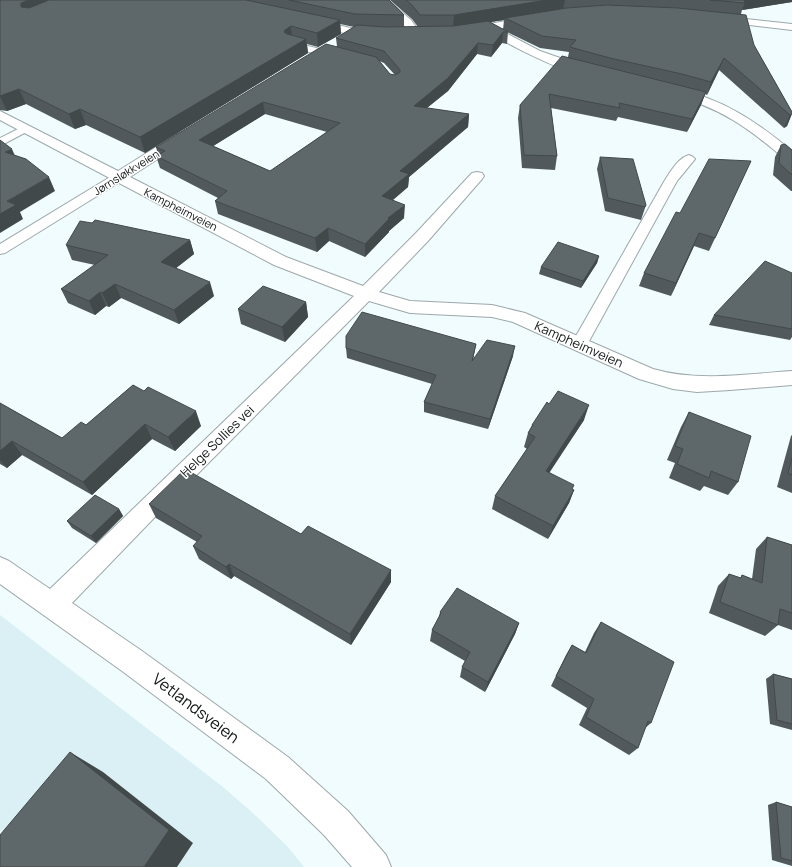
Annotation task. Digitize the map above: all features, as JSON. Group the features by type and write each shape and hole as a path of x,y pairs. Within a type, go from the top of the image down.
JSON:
{"street":[{"path":"382,0 407,22 416,34"},
{"path":"453,33 543,18"},
{"path":"707,18 792,28"},
{"path":"301,20 355,32 385,34"},
{"path":"490,28 554,61 596,74"},
{"path":"304,62 329,49 355,32"},
{"path":"400,34 428,34"},
{"path":"662,89 694,97 728,110 766,136 792,158"},
{"name":"Kampheimveien","path":"0,115 280,260 324,279 366,294 410,307 492,311 518,318 580,343 646,374 673,382 697,384 792,378"},
{"name":"Jørnsløkkveien","path":"119,177 192,132"},
{"path":"366,294 422,237 477,176"},
{"name":"Helge Sollies vei","path":"52,605 144,512 366,294"},
{"name":"Vetlandsveien","path":"0,569 132,661 277,768 336,823 374,867"}],"lane":[{"path":"292,45 329,49"},
{"path":"0,143 26,128"},
{"path":"580,343 671,180 683,164 689,159"},
{"name":"Jørnsløkkveien","path":"0,250 119,177"}],"shaded area":[{"path":"0,615 223,787 287,846 304,867 9,867 22,833 0,830"}],"building":[{"path":"0,0 29,0 21,3 21,7 29,8 49,0 246,0 340,20 317,33 291,26 284,32 306,39 140,137 80,109 69,114 19,89 0,96"},
{"path":"289,0 389,0 404,15 355,14"},
{"path":"406,0 547,0 454,15 420,15"},
{"path":"710,0 744,0 745,3"},
{"path":"607,5 678,8 746,15 754,45 792,114 790,115 724,58 711,82 570,47 576,40 542,36 505,18 567,8"},
{"path":"488,21 508,32 503,32 493,45 478,43 448,78 414,106 469,114 400,171 409,174 382,196 405,205 388,218 389,219 365,244 328,228 315,238 215,201 227,191 156,156 165,151 156,147 326,44 376,57 390,74 395,75 400,72 400,70 384,51 336,38 357,25 385,27 454,26","holes":["263,102 340,123 270,171 199,140"]},
{"path":"562,56 706,92 692,119 619,103 620,108 549,94 557,156 524,155 520,105"},
{"path":"0,140 12,149 5,152 26,159 49,177 7,201 16,205 0,214"},
{"path":"785,144 792,150 792,175 779,163 781,145"},
{"path":"600,157 633,159 646,205 645,207 608,198"},
{"path":"709,159 751,161 715,238 699,233 676,283 644,273 676,212 680,213"},
{"path":"95,220 190,240 161,262 210,282 174,310 115,284 102,293 100,292 89,301 61,289 108,255 66,245 80,221 92,223"},
{"path":"558,242 599,256 583,281 541,267"},
{"path":"765,261 792,273 792,329 714,315"},
{"path":"263,286 306,302 282,327 238,309"},
{"path":"362,312 476,344 472,361 487,340 515,346 490,419 424,402 436,375 346,348 346,336"},
{"path":"133,385 144,391 148,387 196,411 168,437 145,424 83,482 12,441 0,451 0,403 62,438 81,422 86,425"},
{"path":"558,391 589,405 546,471 574,485 572,489 574,490 553,526 495,496 535,437 528,433 532,425 547,402 549,404"},
{"path":"689,412 751,436 738,482 711,471 709,478 677,464 683,449 675,446"},
{"path":"792,458 792,475 788,473"},
{"path":"185,469 301,534 308,526 391,570 350,634 229,564 226,567 193,546 202,536 149,504"},
{"path":"95,495 119,509 91,536 67,521"},
{"path":"767,537 792,545 792,613 780,609 778,625 720,602 729,574 741,578 742,575 762,583"},
{"path":"457,588 519,623 488,682 462,667 470,652 432,630 441,613 440,612"},
{"path":"601,622 674,662 651,723 648,721 638,748 586,717 594,699 556,676 572,645 586,653"},
{"path":"773,674 792,679 792,724 777,720"},
{"path":"70,752 169,830 144,867 0,867 0,835"},
{"path":"776,802 792,807 792,861 781,858"}]}
